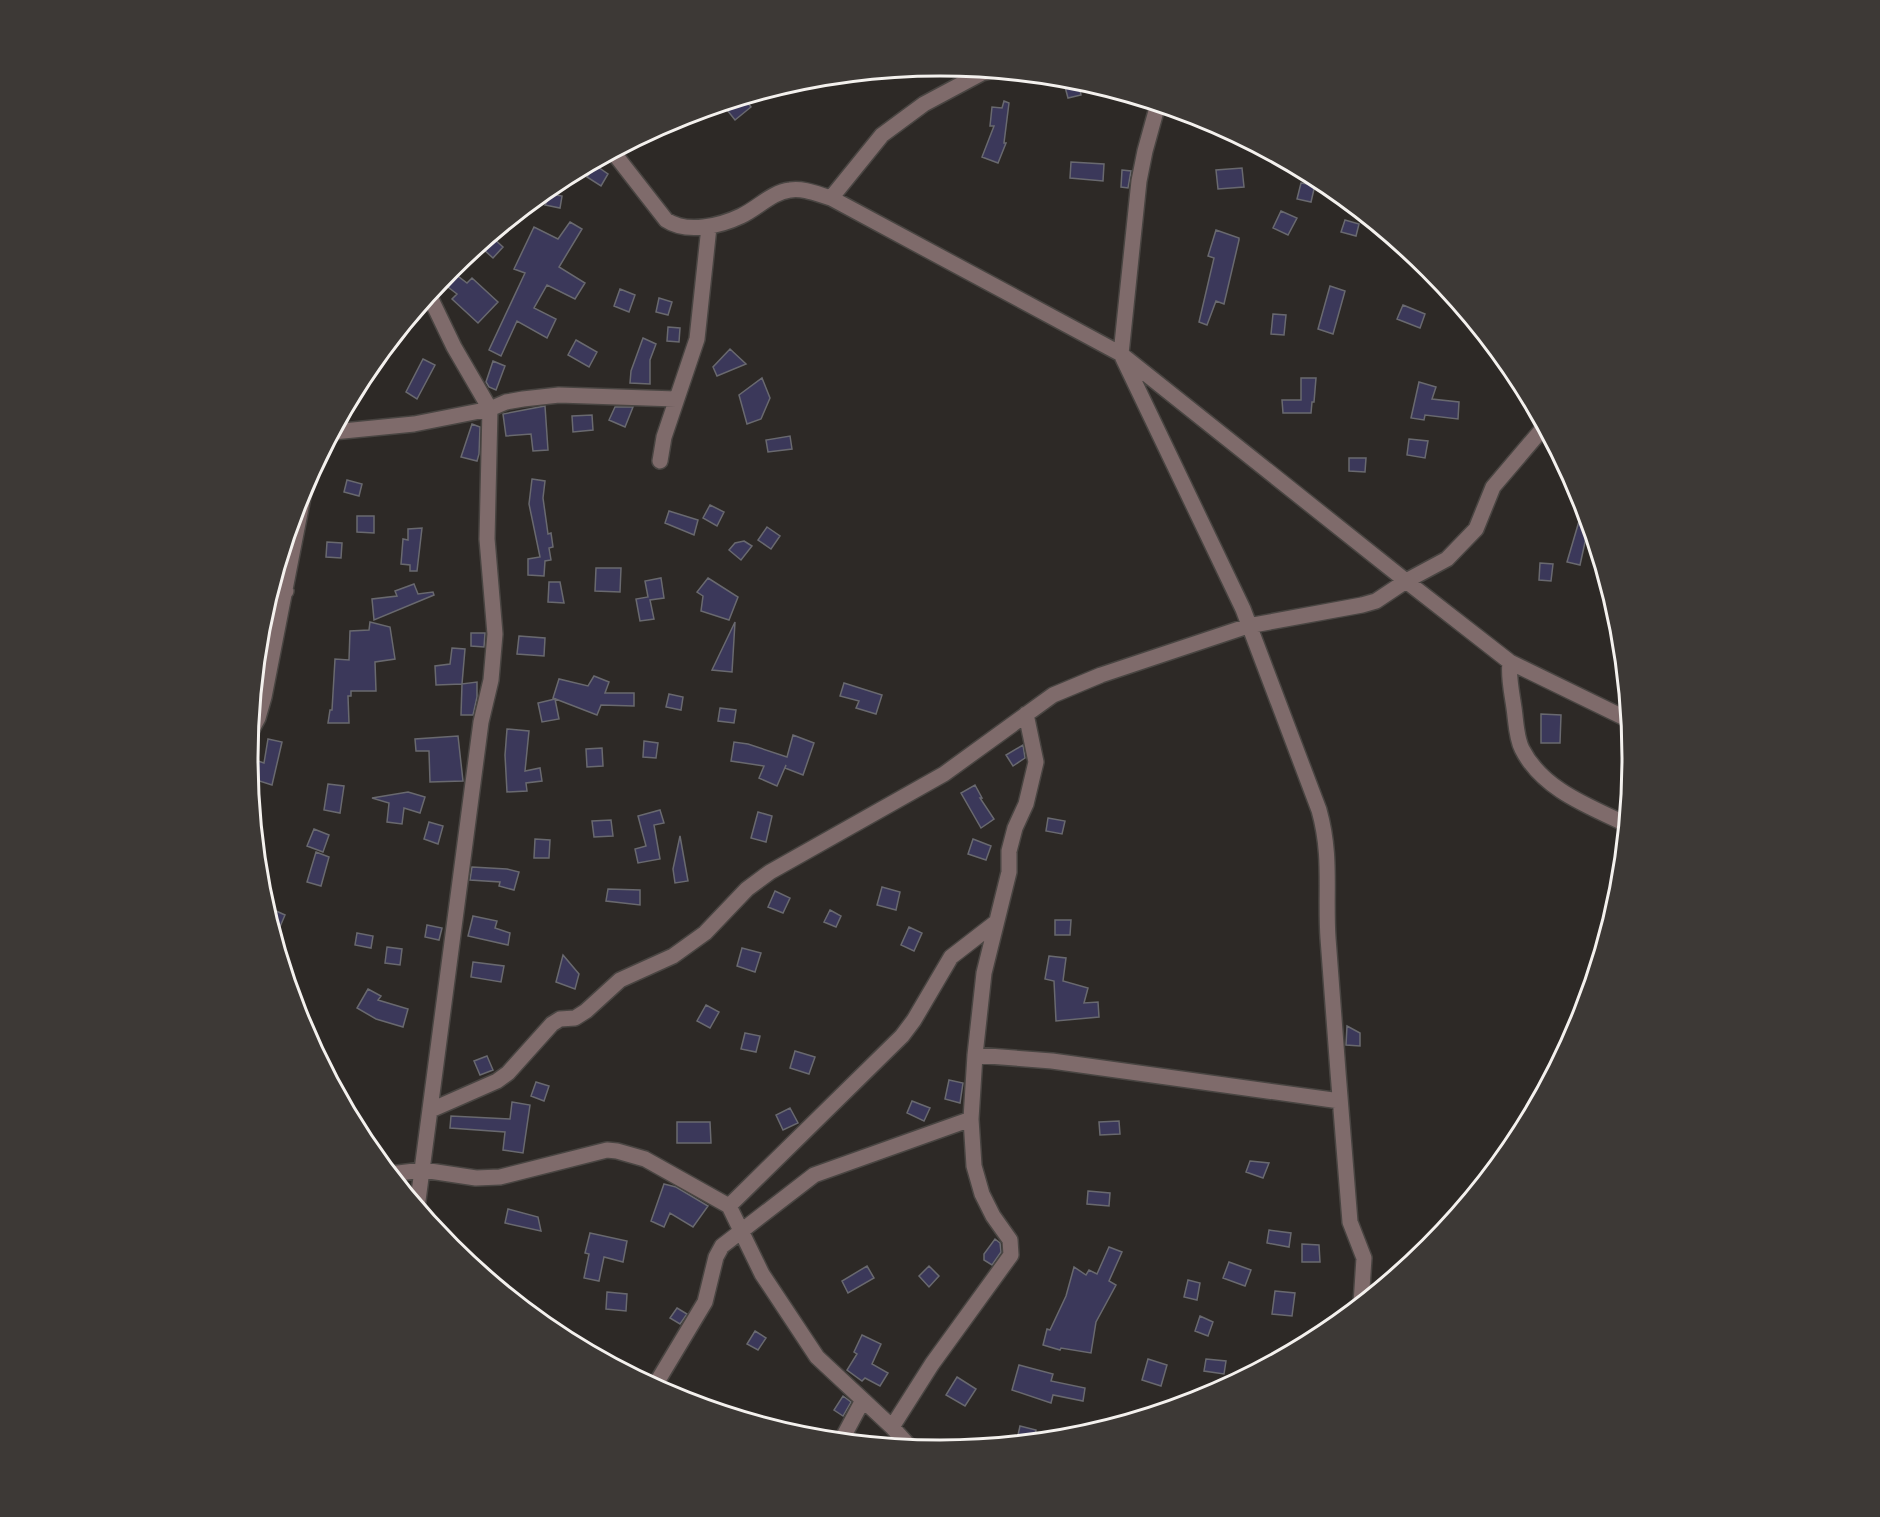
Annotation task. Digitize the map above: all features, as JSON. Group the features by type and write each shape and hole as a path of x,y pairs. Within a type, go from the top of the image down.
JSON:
{"street":[{"path":"831,198 882,135 924,104 974,77"},
{"path":"1156,112 1139,181 1121,354 1236,592 1319,810 1325,833 1328,850 1328,930 1340,1101 1350,1222 1364,1258 1362,1295"},
{"path":"618,158 666,220 675,225 709,227 741,216 780,192 805,190 831,198 1121,354 1510,662 1621,716"},
{"path":"660,461 664,437 697,339 709,227"},
{"path":"419,1198 481,722 491,680 495,634 487,539 490,409 454,347 433,303"},
{"path":"342,431 414,424 490,409 506,402 559,395 676,399"},
{"path":"431,1110 497,1081 508,1073 552,1024 560,1019 575,1018 620,980 673,956 705,933 747,889 770,872 944,774 1053,695 1078,684 1248,626 1376,601 1406,581 1442,563 1476,529 1493,487 1539,433"},
{"path":"259,715 297,531"},
{"path":"278,593 286,591"},
{"path":"1510,662 1510,678 1519,741 1527,758 1547,780 1572,798 1619,821"},
{"path":"892,1427 932,1364 1011,1255 1010,1240 993,1216 982,1194 974,1166 971,1119 984,973 1009,872 1009,851 1015,828 1026,804 1036,762 1026,714"},
{"path":"729,1206 902,1035 914,1020 951,957 995,922"},
{"path":"975,1055 1052,1061 1340,1101"},
{"path":"658,1380 705,1302 716,1257 722,1246 814,1175 971,1119"},
{"path":"398,1173 423,1170 476,1178 500,1177 607,1150 645,1159 729,1206 768,1284 817,1357 903,1439"},
{"path":"845,1434 862,1400"}],"building":[{"path":"1066,89 1080,92 1081,95 1068,98"},
{"path":"1004,101 1009,103 1004,143 1006,143 998,163 982,157 994,126 990,126 992,107 1002,108"},
{"path":"749,104 751,107 735,120 728,111"},
{"path":"1071,162 1104,164 1103,181 1070,178"},
{"path":"599,168 608,174 601,186 587,177"},
{"path":"1242,168 1244,187 1218,189 1216,170"},
{"path":"1122,170 1131,171 1128,188 1121,187"},
{"path":"1301,183 1314,188 1311,202 1297,199"},
{"path":"556,195 562,196 560,208 545,205"},
{"path":"1281,211 1297,218 1288,235 1273,228"},
{"path":"1345,220 1359,224 1356,236 1341,232"},
{"path":"570,222 582,229 559,267 585,283 575,299 547,285 534,308 556,319 547,338 517,321 501,356 489,350 525,273 514,269 534,227 558,239"},
{"path":"1216,230 1239,238 1239,240 1224,304 1216,301 1207,325 1199,322 1214,258 1208,256"},
{"path":"496,241 503,247 493,258 485,251"},
{"path":"458,276 467,283 472,278 498,302 478,323 452,299 457,294 448,287"},
{"path":"1330,286 1345,291 1333,334 1318,329"},
{"path":"620,289 635,295 629,312 614,306"},
{"path":"659,298 672,302 668,315 656,312"},
{"path":"1403,305 1425,314 1420,328 1397,319"},
{"path":"1273,314 1286,315 1284,335 1271,334"},
{"path":"668,327 680,328 679,342 667,341"},
{"path":"643,338 656,344 650,360 650,384 630,383 631,371"},
{"path":"576,340 597,352 589,367 568,355"},
{"path":"730,349 746,364 717,376 713,367"},
{"path":"423,359 435,365 417,399 406,392"},
{"path":"493,361 505,366 496,390 489,387 486,382"},
{"path":"762,378 770,398 761,419 747,424 739,395"},
{"path":"1301,378 1316,378 1311,413 1283,413 1282,400 1301,400"},
{"path":"1419,382 1436,387 1432,399 1459,402 1458,419 1425,415 1424,420 1411,418"},
{"path":"545,406 548,450 533,451 531,434 506,436 503,414"},
{"path":"615,407 633,407 625,427 609,420"},
{"path":"592,415 593,430 573,432 572,416"},
{"path":"472,424 480,427 477,461 461,457"},
{"path":"790,436 792,449 768,452 766,440"},
{"path":"1409,439 1428,441 1425,458 1407,455"},
{"path":"1349,458 1366,458 1365,472 1349,471"},
{"path":"532,479 545,481 543,498 548,534 551,533 553,547 549,548 551,560 545,561 544,576 528,575 528,559 540,557 529,504"},
{"path":"347,480 362,484 359,496 344,492"},
{"path":"710,505 724,512 717,526 703,518"},
{"path":"669,511 698,520 694,535 665,523"},
{"path":"357,516 374,516 374,533 357,532"},
{"path":"1579,521 1586,539 1580,565 1567,562"},
{"path":"767,527 780,536 771,549 758,540"},
{"path":"422,528 417,571 410,571 410,565 401,564 403,539 408,540 408,529"},
{"path":"744,541 752,546 741,560 729,550 735,543"},
{"path":"327,542 342,543 341,558 326,557"},
{"path":"1540,563 1553,564 1551,581 1539,580"},
{"path":"596,568 621,568 620,592 595,591"},
{"path":"661,578 664,598 650,600 654,619 640,621 636,599 648,597 645,581"},
{"path":"708,578 738,597 729,620 701,611 703,596 697,592"},
{"path":"549,582 560,582 564,603 548,602"},
{"path":"414,584 418,594 433,592 434,595 374,620 372,599 397,596 395,591"},
{"path":"370,622 390,627 395,659 375,662 376,691 351,691 351,696 348,696 349,723 328,723 330,710 332,710 335,659 349,660 350,631 369,630"},
{"path":"735,622 732,672 712,670"},
{"path":"471,633 485,633 484,647 471,646"},
{"path":"519,636 545,638 544,656 517,654"},
{"path":"452,648 465,649 462,684 436,685 435,666 450,664"},
{"path":"594,676 609,682 605,693 634,693 634,706 601,705 597,715 553,698 559,679 588,686"},
{"path":"477,682 477,697 473,715 461,715 462,684"},
{"path":"844,683 882,695 876,714 856,708 859,701 840,696"},
{"path":"669,694 683,697 681,710 666,707"},
{"path":"555,699 559,719 542,722 538,703"},
{"path":"720,708 736,710 734,723 718,721"},
{"path":"1541,714 1561,715 1560,743 1541,743"},
{"path":"507,729 529,731 525,771 540,768 542,781 526,783 527,791 507,792 505,755"},
{"path":"793,735 814,743 803,775 785,768 786,765 777,786 759,778 764,766 731,761 734,742 748,744 787,757"},
{"path":"458,736 463,781 430,782 429,751 416,751 415,739"},
{"path":"268,739 282,742 272,785 259,781 258,761 264,763"},
{"path":"644,741 658,743 656,758 643,757"},
{"path":"1023,745 1025,758 1013,766 1006,755"},
{"path":"602,748 603,766 587,767 586,749"},
{"path":"328,784 344,786 340,813 324,810"},
{"path":"975,785 982,798 980,798 994,819 981,828 961,793"},
{"path":"408,792 425,797 420,813 404,808 402,824 387,822 389,803 372,798"},
{"path":"660,810 664,823 654,825 660,859 638,863 635,849 646,846 638,816"},
{"path":"758,812 772,816 766,842 751,838"},
{"path":"1048,818 1065,821 1062,834 1046,831"},
{"path":"611,820 613,836 594,837 592,821"},
{"path":"429,822 443,826 438,844 424,839"},
{"path":"314,829 329,835 323,852 307,846"},
{"path":"680,836 688,881 675,883 673,869"},
{"path":"535,839 550,840 549,858 534,858"},
{"path":"973,839 991,846 986,860 968,854"},
{"path":"316,852 329,857 321,886 307,882"},
{"path":"472,867 519,872 514,890 499,886 500,882 470,880"},
{"path":"882,887 900,892 896,910 877,905"},
{"path":"608,889 640,890 640,905 606,901"},
{"path":"775,891 790,898 783,913 768,907"},
{"path":"830,910 841,916 836,927 824,922"},
{"path":"275,911 285,915 279,928"},
{"path":"473,916 497,921 495,928 510,933 508,945 468,936"},
{"path":"1055,920 1071,920 1070,935 1055,935"},
{"path":"427,925 442,928 439,940 425,937"},
{"path":"909,927 922,933 914,951 901,945"},
{"path":"357,933 373,936 371,948 355,945"},
{"path":"387,947 402,949 400,965 385,963"},
{"path":"742,948 761,953 755,972 737,966"},
{"path":"563,955 579,974 575,989 556,982"},
{"path":"1049,956 1066,958 1063,981 1088,988 1084,1003 1098,1002 1099,1017 1056,1021 1054,981 1045,979"},
{"path":"473,962 504,966 501,982 471,977"},
{"path":"368,989 381,996 378,1000 408,1009 403,1027 376,1019 357,1008"},
{"path":"706,1005 719,1012 710,1028 697,1021"},
{"path":"1347,1026 1360,1033 1360,1046 1346,1045"},
{"path":"745,1033 760,1036 756,1052 741,1049"},
{"path":"795,1051 815,1057 809,1074 790,1068"},
{"path":"487,1056 493,1070 480,1075 474,1061"},
{"path":"949,1080 963,1083 960,1103 945,1099"},
{"path":"536,1082 549,1086 544,1101 531,1096"},
{"path":"912,1101 930,1108 924,1121 907,1113"},
{"path":"512,1102 530,1105 523,1153 503,1150 505,1132 450,1128 451,1116 510,1119"},
{"path":"790,1108 798,1123 783,1130 776,1115"},
{"path":"1119,1121 1120,1134 1100,1135 1099,1122"},
{"path":"677,1122 710,1122 711,1143 677,1143"},
{"path":"1250,1161 1269,1163 1263,1178 1246,1172"},
{"path":"664,1184 676,1187 708,1206 693,1227 670,1213 664,1227 651,1221"},
{"path":"1088,1191 1110,1193 1109,1206 1087,1204"},
{"path":"508,1209 538,1217 541,1231 505,1223"},
{"path":"1269,1230 1291,1233 1289,1247 1267,1243"},
{"path":"590,1233 627,1241 623,1262 604,1257 599,1281 584,1278 589,1254 585,1253"},
{"path":"995,1239 1000,1243 1001,1252 992,1265 984,1260 984,1254"},
{"path":"1302,1244 1319,1245 1320,1262 1302,1262"},
{"path":"1109,1247 1122,1252 1109,1281 1116,1285 1096,1322 1091,1353 1061,1348 1060,1350 1043,1345 1047,1329 1050,1330 1066,1296 1074,1267 1086,1275 1089,1270 1097,1274"},
{"path":"1229,1262 1251,1270 1245,1286 1223,1278"},
{"path":"867,1266 874,1278 848,1293 842,1281"},
{"path":"929,1266 939,1276 929,1287 919,1276"},
{"path":"1188,1280 1200,1283 1197,1300 1184,1297"},
{"path":"1275,1291 1295,1293 1292,1316 1272,1314"},
{"path":"607,1292 627,1294 626,1311 606,1309"},
{"path":"677,1308 687,1314 680,1324 670,1318"},
{"path":"1200,1316 1213,1322 1208,1336 1195,1331"},
{"path":"755,1331 766,1338 758,1350 747,1344"},
{"path":"862,1335 881,1344 872,1364 888,1373 880,1386 865,1378 862,1381 847,1370 857,1354 854,1352"},
{"path":"1148,1359 1167,1365 1161,1386 1142,1380"},
{"path":"1206,1359 1226,1361 1224,1374 1204,1371"},
{"path":"1019,1365 1053,1374 1051,1381 1085,1388 1083,1401 1053,1395 1051,1403 1012,1390"},
{"path":"957,1377 976,1389 965,1406 946,1395"},
{"path":"843,1396 851,1402 843,1416 834,1410"},
{"path":"1020,1426 1036,1430 1035,1434 1018,1436"}]}
